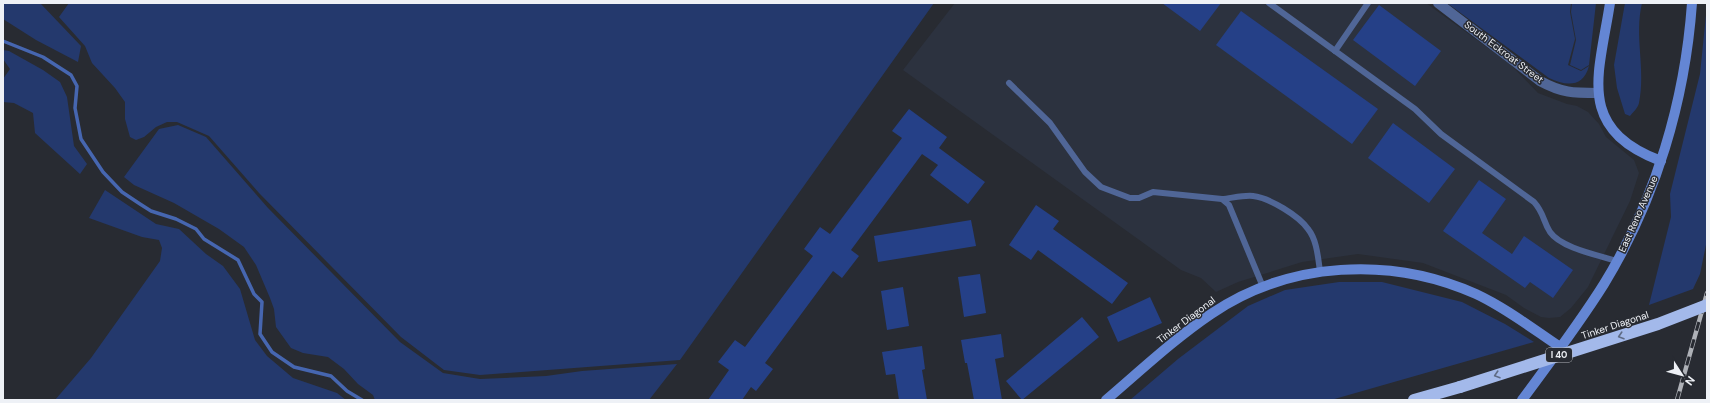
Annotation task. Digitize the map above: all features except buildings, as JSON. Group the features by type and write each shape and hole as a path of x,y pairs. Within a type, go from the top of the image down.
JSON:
{"highway":[{"name":"Tinker Diagonal","path":"1414,400 1460,387 1658,324 1707,305"},
{"path":"1658,324 1707,310"}],"street":[{"name":"South Eckroat Street","path":"1438,3 1540,81 1552,88 1572,94 1598,93"},
{"path":"1610,3 1598,79 1598,93 1603,114 1612,129 1640,153 1661,161"},
{"name":"East Reno Avenue","path":"1522,400 1604,284 1617,261 1649,193 1661,161 1681,89 1690,38 1692,3"},
{"name":"Tinker Diagonal","path":"1106,400 1209,316 1229,303 1263,287 1320,271 1358,268 1387,270 1425,276 1477,294 1560,347"}],"lane":[{"path":"1269,3 1415,109 1441,134 1534,202 1542,211 1550,231 1560,242 1617,261"},
{"path":"1335,51 1368,3"},
{"path":"1009,83 1050,123 1085,172 1101,187 1130,198 1139,198 1153,192 1222,199 1254,196 1276,204 1295,217 1309,230 1316,247 1320,271"},
{"path":"1222,199 1229,205 1263,287"}],"shaded area":[{"path":"3,3 40,3 81,46 78,62 36,40 3,19"},
{"path":"69,3 934,3 680,360 480,375 444,370 401,337 259,193 209,136 177,122 167,122 156,127 144,137 136,140 130,137 125,119 125,102 115,88 92,63 85,46 59,17"},
{"path":"955,3 1426,3 1510,64 1538,93 1567,104 1577,106 1588,112 1599,124 1606,137 1634,160 1639,173 1630,201 1588,287 1571,308 1560,317 1541,317 1524,308 1506,295 1423,263 1358,254 1302,262 1238,282 1216,292 1201,278 1181,270 903,70"},
{"path":"1447,3 1571,3 1570,12 1575,39 1568,65 1581,71 1589,66 1586,73 1578,82 1568,84 1549,78"},
{"path":"1572,3 1596,3 1589,65 1581,70 1570,65 1576,40 1571,12"},
{"path":"1625,3 1642,3 1639,28 1641,91 1637,108 1630,116 1625,114 1617,88 1614,65"},
{"path":"1707,5 1707,240 1700,274 1693,289 1649,305 1671,217 1670,194 1700,74"},
{"path":"3,50 9,51 43,70 60,82 67,97 74,146 87,164 80,174 35,133 33,113 14,103 3,102 3,79 10,69 3,59"},
{"path":"178,125 206,137 268,208 400,342 443,373 480,379 546,376 582,371 677,364 649,400 375,400 373,395 358,384 344,369 328,357 303,353 291,348 276,327 274,309 270,298 256,265 244,247 219,229 174,203 134,185 124,177 159,129"},
{"path":"105,190 156,224 179,229 206,254 223,266 240,289 255,340 267,356 293,378 337,393 346,400 55,400 91,358 160,261 162,248 159,240 142,237 89,218"},
{"path":"1339,282 1382,282 1462,302 1505,324 1534,342 1331,400 1130,400 1178,359 1248,306 1285,290"}],"waterway":[{"path":"3,41 43,57 71,75 77,86 75,108 81,139 103,172 122,192 151,211 176,219 196,229 204,239 238,260 254,294 262,302 260,334 272,352 294,367 331,376 347,391 362,400"}],"railway":[{"path":"1677,400 1707,293"}]}
